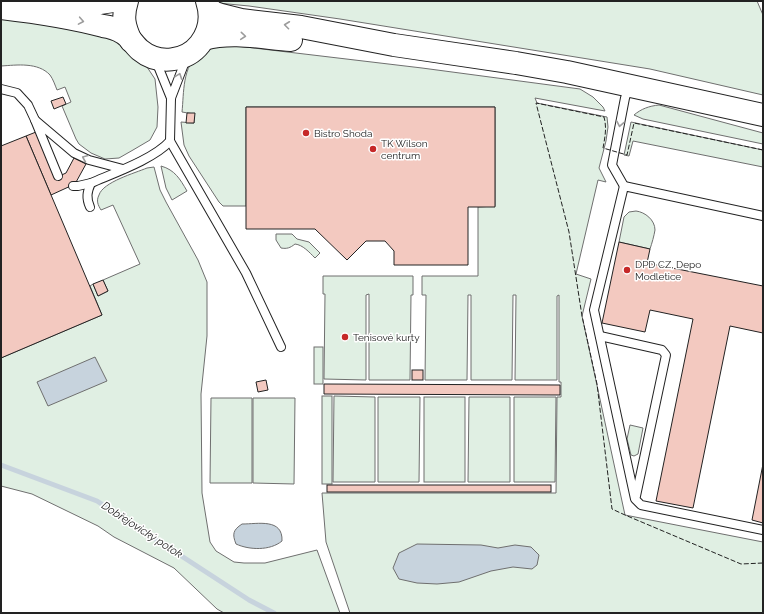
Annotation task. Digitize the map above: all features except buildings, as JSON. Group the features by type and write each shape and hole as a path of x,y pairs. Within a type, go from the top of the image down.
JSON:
{"main road":[{"path":"1,2 93,4 113,1"},
{"path":"127,1 124,12 125,27 131,41"},
{"path":"1,8 26,11 104,26 124,33 140,50 151,57 170,60 189,54 198,47 204,39 210,25 209,6"},
{"path":"209,6 221,15 241,20 301,27 394,45 567,72 763,115"},
{"path":"204,39 216,35 233,35 295,41 394,45"}],"lane":[{"path":"189,54 171,98 170,141 246,273 281,347"},
{"path":"151,57 158,66 171,98"},
{"path":"629,86 625,98 612,165 624,186 594,310 635,499 641,505 763,530"},
{"path":"1,88 17,94 28,106 58,176"},
{"path":"35,120 74,153 89,160 123,169"},
{"path":"73,186 91,183 123,169 153,155 163,149 170,141"},
{"path":"90,207 87,200 88,190 91,183"},
{"path":"624,186 763,216"},
{"path":"600,336 662,350 666,355 635,499"}],"green space":[{"path":"217,1 757,1 763,15 763,95 650,69 340,19 218,3"},
{"path":"1,19 44,23 107,32 147,67 155,79 158,107 157,127 150,140 119,158 105,159 91,153 79,144 62,106 71,102 65,87 57,90 50,75 40,68 27,65 1,66"},
{"path":"220,44 422,68 580,89 593,97 603,107 605,111 535,98 537,103 607,117 608,127 606,141 599,168 606,182 598,180 576,274 591,279 582,316 625,515 763,542 763,613 350,613 326,542 322,493 556,493 557,397 561,397 561,382 559,382 559,295 557,296 557,380 515,380 516,295 513,295 512,380 471,380 471,295 468,295 467,380 425,380 426,295 422,295 422,276 478,276 478,207 495,206 495,107 246,107 246,206 223,206 189,156 184,145 181,122 194,123 194,114 182,112 185,80 190,65 194,58 204,50"},
{"path":"659,105 763,133 763,144 643,119 634,115 645,108"},
{"path":"631,122 763,150 763,167 633,141 629,156 624,155"},
{"path":"161,166 174,173 187,191 172,200 166,188"},
{"path":"154,167 160,190 198,260 207,282 207,336 201,394 202,493 210,542 216,551 234,562 244,563 265,563 317,550 340,613 224,613 217,609 174,568 114,537 98,526 32,494 1,486 1,358 102,315 90,286 93,284 98,296 108,291 103,280 140,264 113,205 101,210 98,203 98,197 106,186 113,182 147,168"},
{"path":"636,211 649,217 655,226 655,232 650,249 619,242 624,217 629,212"},
{"path":"276,234 292,234 297,239 309,242 320,253 315,258 303,247 295,244 288,248 281,248 276,240"},
{"path":"323,276 413,276 413,295 411,295 410,380 369,380 369,294 366,295 366,380 324,379 325,294 323,294"},
{"path":"314,347 323,347 323,384 314,384"},
{"path":"322,396 332,396 332,484 322,484"},
{"path":"334,396 375,397 375,482 333,482"},
{"path":"378,397 420,397 419,482 378,482"},
{"path":"424,397 465,397 465,482 424,482"},
{"path":"469,397 510,397 510,482 468,482"},
{"path":"514,397 556,397 555,482 514,482"},
{"path":"211,398 252,398 252,483 210,483"},
{"path":"253,398 295,398 294,484 253,483"},
{"path":"630,425 643,428 638,454 634,456 631,455 627,439"}],"shaded area":[{"path":"95,357 107,381 48,406 37,382"},
{"path":"262,523 274,526 281,534 282,541 272,547 266,548 253,548 236,544 234,532 242,524"},
{"path":"417,544 481,545 498,548 515,545 531,547 539,555 537,565 532,569 513,567 491,571 459,582 437,584 417,583 399,579 393,568 399,553"}],"waterway":[{"name":"Dobřejovický potok","path":"1,465 97,501 249,600 274,613"}],"fence":[{"path":"763,150 634,123 627,155 603,148 606,129 604,117 536,103 569,232 582,316 597,384 612,509 741,564 763,563"}],"place":[{"name":"Bistro Shoda","path":"306,133"},
{"name":"TK Wilson centrum","path":"373,149"},
{"name":"DPD CZ, Depo Modletice","path":"627,270"},
{"name":"Tenisové kurty","path":"345,337"}]}
